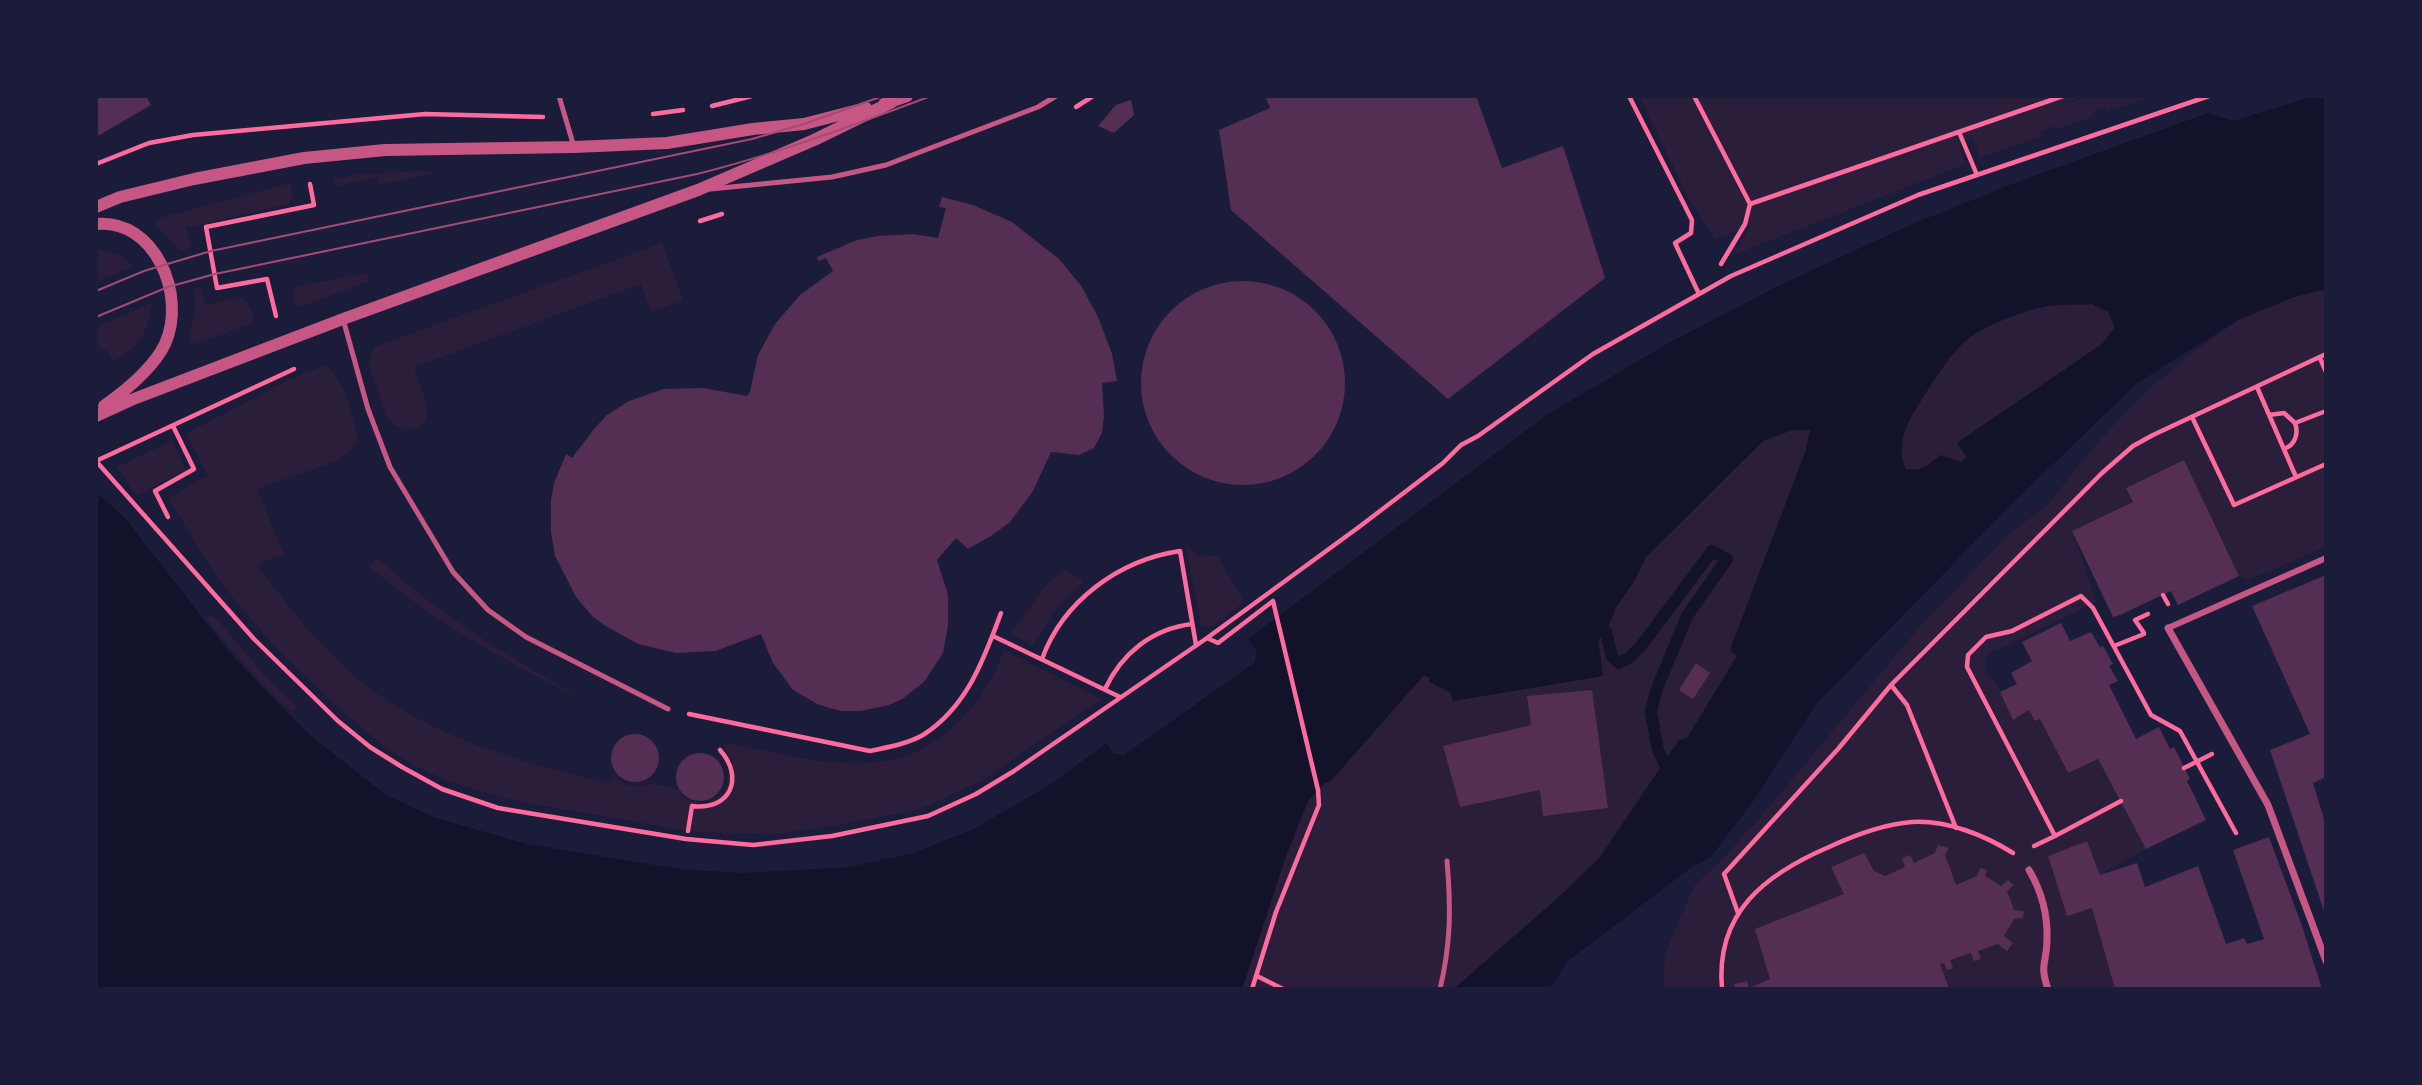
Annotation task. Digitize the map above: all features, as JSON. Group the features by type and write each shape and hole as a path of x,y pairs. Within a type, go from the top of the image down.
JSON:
{"street":[{"path":"96,414 129,395 698,190 907,96"},
{"path":"96,207 120,197 194,179 304,158 385,150 667,143 804,124 892,102"},
{"path":"96,224 105,223 136,232 163,265 168,287 172,317 164,344 135,382 129,395"},
{"path":"2326,558 2168,628 2268,805 2326,961"},
{"path":"2029,870 2039,887 2046,913 2048,942 2042,972 2048,989"}],"lane":[{"path":"559,96 574,147"},
{"path":"698,190 832,177 886,165 1038,107 1056,96"},
{"path":"343,319 368,410 390,467 453,572 488,610 526,637 668,709"},
{"path":"1440,989 1447,960 1451,920 1447,861"}],"path":[{"path":"702,108 752,96"},
{"path":"1066,113 1093,96"},
{"path":"1629,96 1692,220 1691,233 1675,243 1699,295"},
{"path":"1694,96 1750,204 1745,224 1721,264"},
{"path":"1750,204 2063,96"},
{"path":"301,366 96,461 254,639 338,721 370,747 432,784 498,808 687,839 753,845 832,836 928,816 976,794 1014,771 1207,638 1359,527 1443,463 1461,445 1478,436 1592,354 1731,276 1893,206 2208,96"},
{"path":"646,115 691,109"},
{"path":"96,164 149,143 193,135 425,114 507,114 565,118"},
{"path":"1959,132 1977,175"},
{"path":"277,318 267,279 217,288 206,228 314,205 309,180"},
{"path":"695,222 730,211"},
{"path":"1738,913 1724,874 1838,749 1891,685 2102,473 2133,446 2326,354"},
{"path":"2320,358 2326,372"},
{"path":"2257,387 2296,477"},
{"path":"2295,423 2326,411"},
{"path":"2269,415 2284,413 2295,423 2293,443 2284,449"},
{"path":"2192,417 2234,505 2326,464"},
{"path":"168,517 155,491 194,469 173,426"},
{"path":"1042,659 1053,632 1080,599 1119,572 1139,562 1180,551 1196,645"},
{"path":"2055,836 1967,667 1968,655 1986,637 2012,631 2081,596 2093,608 2151,715 2180,731 2236,833"},
{"path":"1207,638 1218,643 1273,601 1318,790 1319,805 1276,912 1252,989"},
{"path":"668,709 782,735 870,751 899,745 922,735 949,714 964,696 983,664 1001,613"},
{"path":"1105,689 1115,670 1145,640 1193,624"},
{"path":"2114,646 2144,634"},
{"path":"993,636 1120,697"},
{"path":"1891,685 1908,705 1956,828"},
{"path":"688,831 692,806 704,808 715,805 723,800 733,784 731,765 720,750"},
{"path":"2184,768 2208,756"},
{"path":"2042,842 2121,801"},
{"path":"1722,989 1726,940 1738,913 1754,892 1774,874 1851,837 1912,822 1934,823 1956,828 2000,845 2015,854 2029,870"},
{"path":"1257,976 1283,989"}],"shaded area":[{"path":"1639,96 2083,96 2059,106 2090,96 2151,97 2107,111 2105,107 2093,111 2094,116 2055,130 2053,126 2040,132 2042,136 1980,158 1973,138 1959,144 1966,164 1733,255 1750,226 1715,239 1692,204"},
{"path":"2314,96 2326,96 2326,289 2294,297 2238,320 2137,383 2013,503 1816,704 1754,800 1710,858 1693,866 1569,960 1549,989 1458,989 1457,986 1559,897 1600,857 1679,740 1687,738 1737,656 1730,650 1806,450 1810,430 1792,430 1763,441 1646,557 1633,583 1616,607 1606,632 1598,640 1603,676 1453,701 1451,693 1429,682 1430,678 1424,675 1330,782 1325,783 1308,801 1286,856 1242,989 96,989 96,492 125,518 229,652 265,690 311,736 386,795 433,817 526,844 685,870 743,873 849,867 913,853 974,829 1051,784 1545,416 1667,344 1776,287 1910,225 2020,181 2208,113 2233,121","holes":["2092,304 2108,312 2115,327 2102,344 1957,443 1967,457 1961,462 1940,455 1921,469 1906,469 1902,444 1910,419 1945,364 1971,336 2004,320 2048,306"]},
{"path":"439,172 379,185 377,177 335,187 333,179 360,174"},
{"path":"290,183 293,194 289,204 186,228 191,247 181,251 154,223 157,219"},
{"path":"662,243 683,300 651,312 641,284 414,367 426,403 426,420 421,426 408,429 395,425 387,418 368,364 374,347"},
{"path":"96,249 118,254 134,266 96,282"},
{"path":"367,273 370,281 296,308 292,292 298,286"},
{"path":"201,287 206,305 232,298 244,299 255,322 192,345 188,340 195,313 194,289"},
{"path":"2326,289 2326,547 2248,580 2239,576 2184,461 2127,487 2133,502 2073,531 2096,602 1992,652 1985,661 1988,678 1995,681 2013,719 2029,710 2035,721 2040,719 2067,773 2098,759 2146,849 2100,875 2087,841 2048,856 2067,915 2092,908 2115,989 1663,989 1665,954 1694,886 1728,853 1775,800 1916,631 2007,536 2047,505 2096,444 2147,391 2189,355 2238,320 2294,297"},
{"path":"152,303 145,330 129,351 113,361 108,351 96,347 96,327"},
{"path":"2092,304 2108,312 2115,327 2102,344 1957,443 1967,457 1961,462 1940,456 1921,469 1906,469 1902,444 1910,420 1940,371 1965,340 1993,324 2029,311 2054,305"},
{"path":"327,365 344,390 358,440 349,453 336,461 257,489 284,554 257,565 318,640 368,687 399,708 465,740 535,764 606,783 615,776 622,783 634,787 654,784 678,789 688,801 705,803 724,792 728,782 728,772 734,763 723,747 727,743 817,761 846,763 875,762 903,756 930,744 955,725 978,700 1004,650 1101,699 983,780 918,810 778,834 693,832 511,800 450,782 387,749 335,705 280,652 236,602 168,498 208,475 186,434 286,381"},
{"path":"1792,430 1811,430 1806,450 1730,650 1737,656 1687,738 1600,857 1458,986 1458,989 1242,989 1286,856 1308,801 1424,675 1431,678 1430,682 1452,693 1454,701 1603,676 1598,640 1606,632 1616,607 1633,583 1646,557 1763,441"},
{"path":"172,441 186,470 136,496 117,467"},
{"path":"1186,546 1198,555 1218,556 1244,602 1213,627 1201,625"},
{"path":"377,558 471,631 573,693 492,652 442,621 369,567"},
{"path":"1064,569 1084,581 1054,611 1033,646 1011,634 1042,590"},
{"path":"212,614 266,676 298,707 293,713 216,632 206,619"}],"pier":[{"path":"1248,639 1257,652 1254,663 1124,755 1114,754 1106,743"}],"building":[{"path":"96,96 146,96 151,105 96,137"},
{"path":"1265,96 1476,96 1502,168 1563,146 1605,278 1448,399 1231,210 1219,130 1270,108"},
{"path":"1131,100 1134,115 1114,133 1098,126 1116,105"},
{"path":"942,197 973,205 1012,222 1059,259 1082,287 1098,317 1112,354 1117,381 1102,383 1102,433 1094,448 1079,455 1051,452 1033,491 1010,522 968,549 956,538 937,560 948,595 948,626 943,653 924,682 902,699 889,705 861,711 841,711 819,705 793,690 773,663 761,634 715,651 676,653 638,644 592,616 576,597 555,556 551,532 554,483 566,454 572,458 607,415 629,401 664,389 703,388 747,396 758,355 775,324 800,295 833,271 826,258 819,261 817,257 857,240 878,236 913,234 938,238 946,208 939,207"},
{"path":"1243,281 1282,289 1300,298 1315,311 1328,326 1337,344 1345,383 1337,422 1328,440 1315,455 1300,468 1282,477 1243,485 1204,477 1186,468 1171,455 1158,440 1149,422 1141,383 1149,344 1158,326 1171,311 1186,298 1204,289"},
{"path":"2184,460 2239,576 2178,605 2171,591 2113,617 2072,531 2133,502 2126,488"},
{"path":"2326,575 2326,777 2313,783 2326,826 2325,914 2270,750 2310,734 2252,606"},
{"path":"2061,623 2070,641 2091,632 2100,647 2103,646 2113,664 2109,666 2118,681 2109,685 2136,739 2159,727 2170,749 2174,747 2206,820 2146,849 2098,759 2068,773 2040,719 2035,721 2029,710 2013,720 2000,692 2017,684 2011,673 2032,661 2022,642"},
{"path":"1696,663 1710,673 1693,699 1679,690"},
{"path":"1592,690 1608,808 1543,816 1540,790 1460,807 1443,746 1531,725 1527,696"},
{"path":"635,734 652,741 659,758 652,775 635,782 618,775 611,758 618,741"},
{"path":"700,753 717,760 724,777 717,794 700,801 683,794 676,777 683,760"},
{"path":"2269,837 2322,989 2115,989 2092,908 2067,916 2048,856 2087,841 2100,875 2137,863 2145,887 2198,866 2226,944 2244,938 2247,944 2264,939 2233,850"},
{"path":"1938,845 1949,848 1945,855 1956,885 1977,876 1980,868 1987,870 1985,876 2001,886 2008,880 2014,885 2007,891 2014,910 2024,911 2023,918 2014,919 2004,936 2013,943 2007,951 1998,944 1978,951 1981,959 1974,961 1971,953 1950,960 1953,968 1947,970 1944,963 1940,964 1949,989 1735,989 1734,984 1747,981 1749,988 1770,979 1755,929 1844,894 1831,867 1864,853 1874,871 1885,876 1905,867 1902,858 1910,855 1914,863 1935,853"}],"waterway":[{"path":"1606,632 1612,657 1619,663 1629,658 1641,646 1712,551 1727,559 1687,616 1656,691 1651,712 1658,750 1671,777"}],"tram line":[{"path":"96,291 144,271 211,251 752,139 883,96"},
{"path":"96,317 168,287 215,274 697,174 815,138 931,96"}]}
